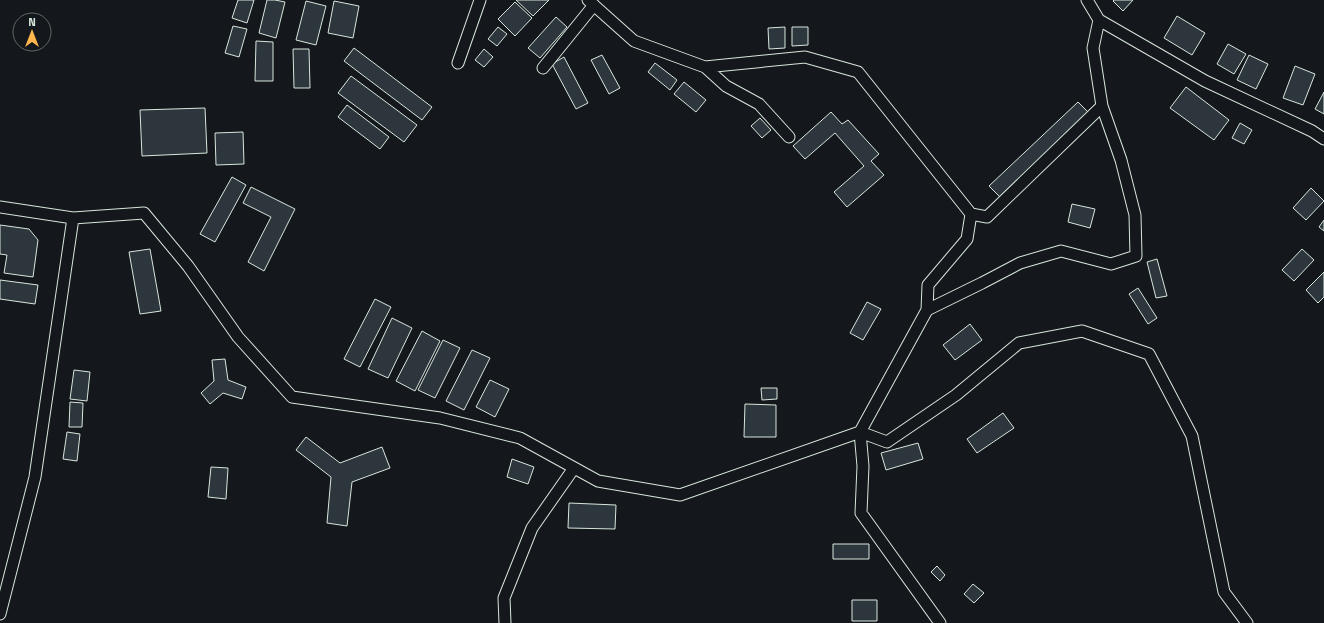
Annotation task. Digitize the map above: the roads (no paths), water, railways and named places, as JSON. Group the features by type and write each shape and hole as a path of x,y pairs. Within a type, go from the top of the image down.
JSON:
{"street":[{"path":"458,63 480,0"},
{"path":"1087,0 1099,20 1205,81 1312,131 1324,139"},
{"path":"543,68 591,3 634,41 705,67 726,86 759,104 789,137"},
{"path":"927,310 982,284 1020,263 1061,251 1111,264 1136,256 1135,214 1121,160 1102,106 1093,48 1099,20"},
{"path":"705,67 805,57 858,72 971,214 987,217 1102,106"},
{"path":"0,207 73,218 144,213 188,266 238,337 292,397 440,418 520,438 598,481 680,495 860,432 887,442 956,395 1019,343 1082,331 1149,354 1192,436 1224,592 1247,623"},
{"path":"940,623 915,586 861,513 863,466 860,432 927,310 928,285 967,239 971,214"},
{"path":"0,614 35,477 73,218"},
{"path":"505,623 504,598 532,528 574,468"}]}
